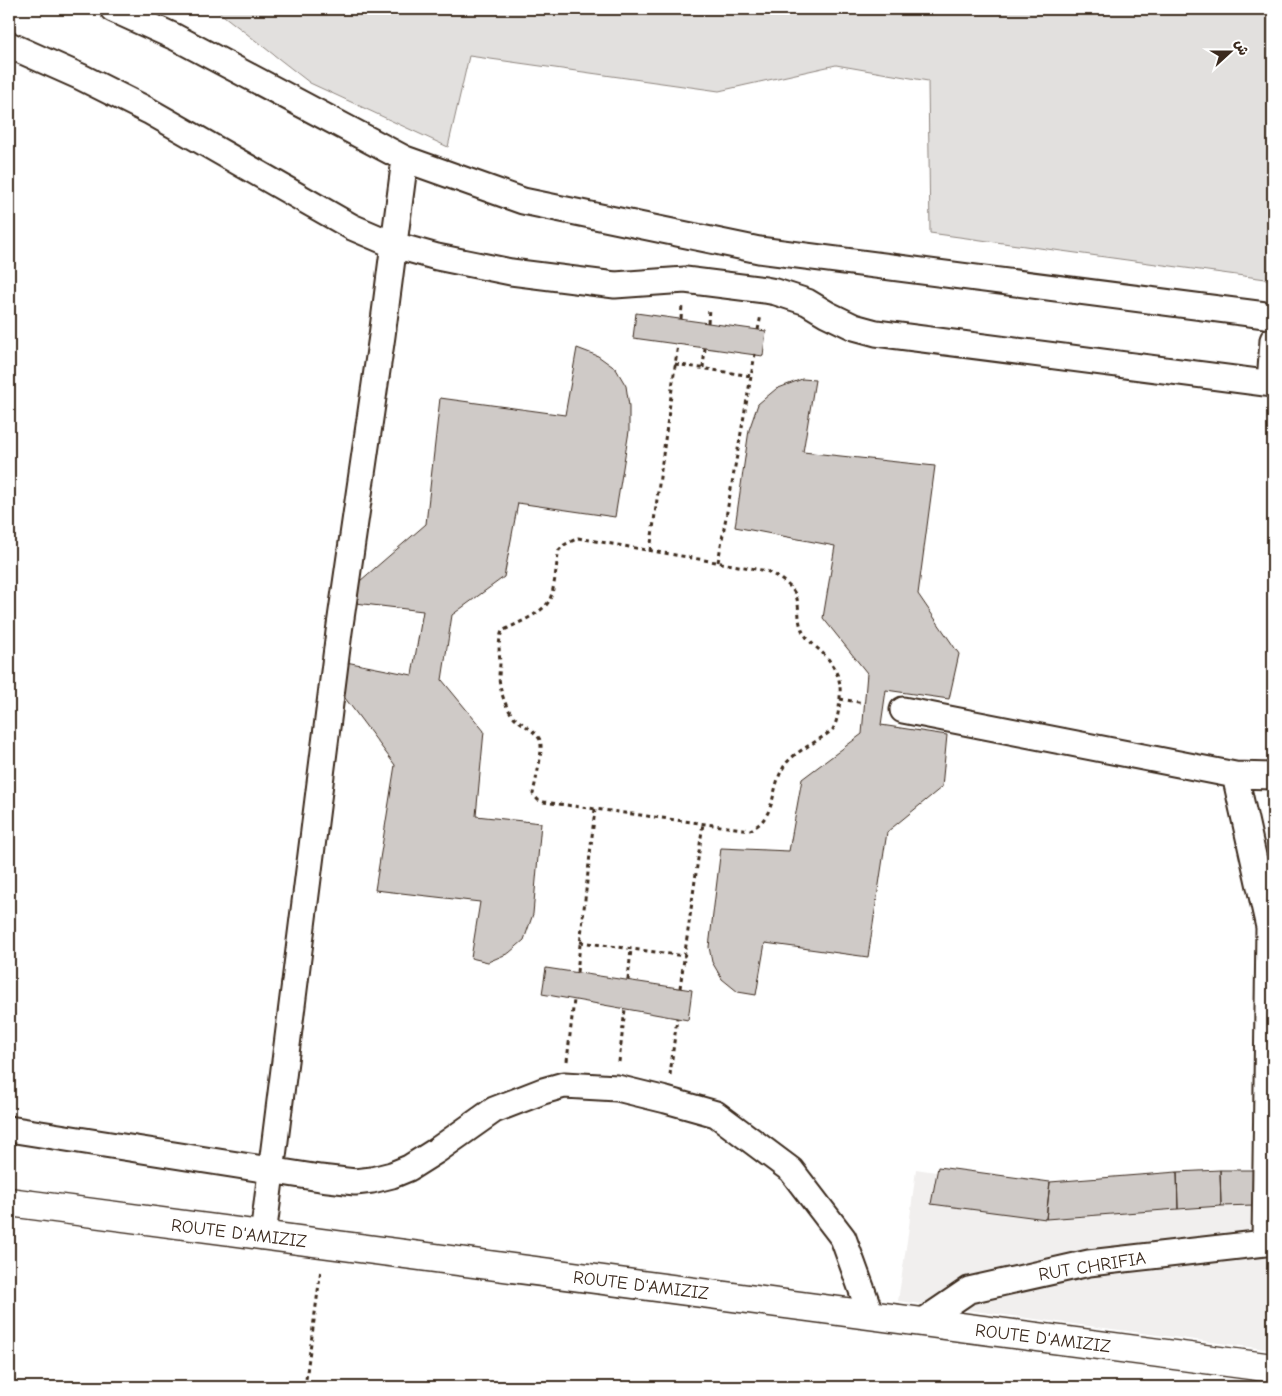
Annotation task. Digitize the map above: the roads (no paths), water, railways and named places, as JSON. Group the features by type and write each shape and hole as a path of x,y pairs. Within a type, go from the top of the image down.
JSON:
{"main road":[{"name":"ROUTE D'AMIZIZ","path":"9,1202 1273,1368"}],"street":[{"path":"113,9 175,37 405,159 523,200 759,250 1273,316"},
{"path":"9,46 81,77 149,112 352,227 394,245 437,256 511,272 615,285 685,280 751,288 776,292 807,302 854,327 876,333 1272,384 1273,340"},
{"path":"263,1236 339,632 405,159"},
{"path":"751,288 759,250"},
{"path":"903,710 1235,775 1273,776"},
{"path":"1235,775 1271,928 1269,1243"},
{"path":"9,1129 355,1182 392,1175 410,1168 494,1110 543,1091 564,1085 617,1088 716,1114 791,1170 843,1238 871,1316"},
{"name":"RUT CHRIFIA","path":"922,1322 969,1290 1088,1263 1269,1243"}]}
